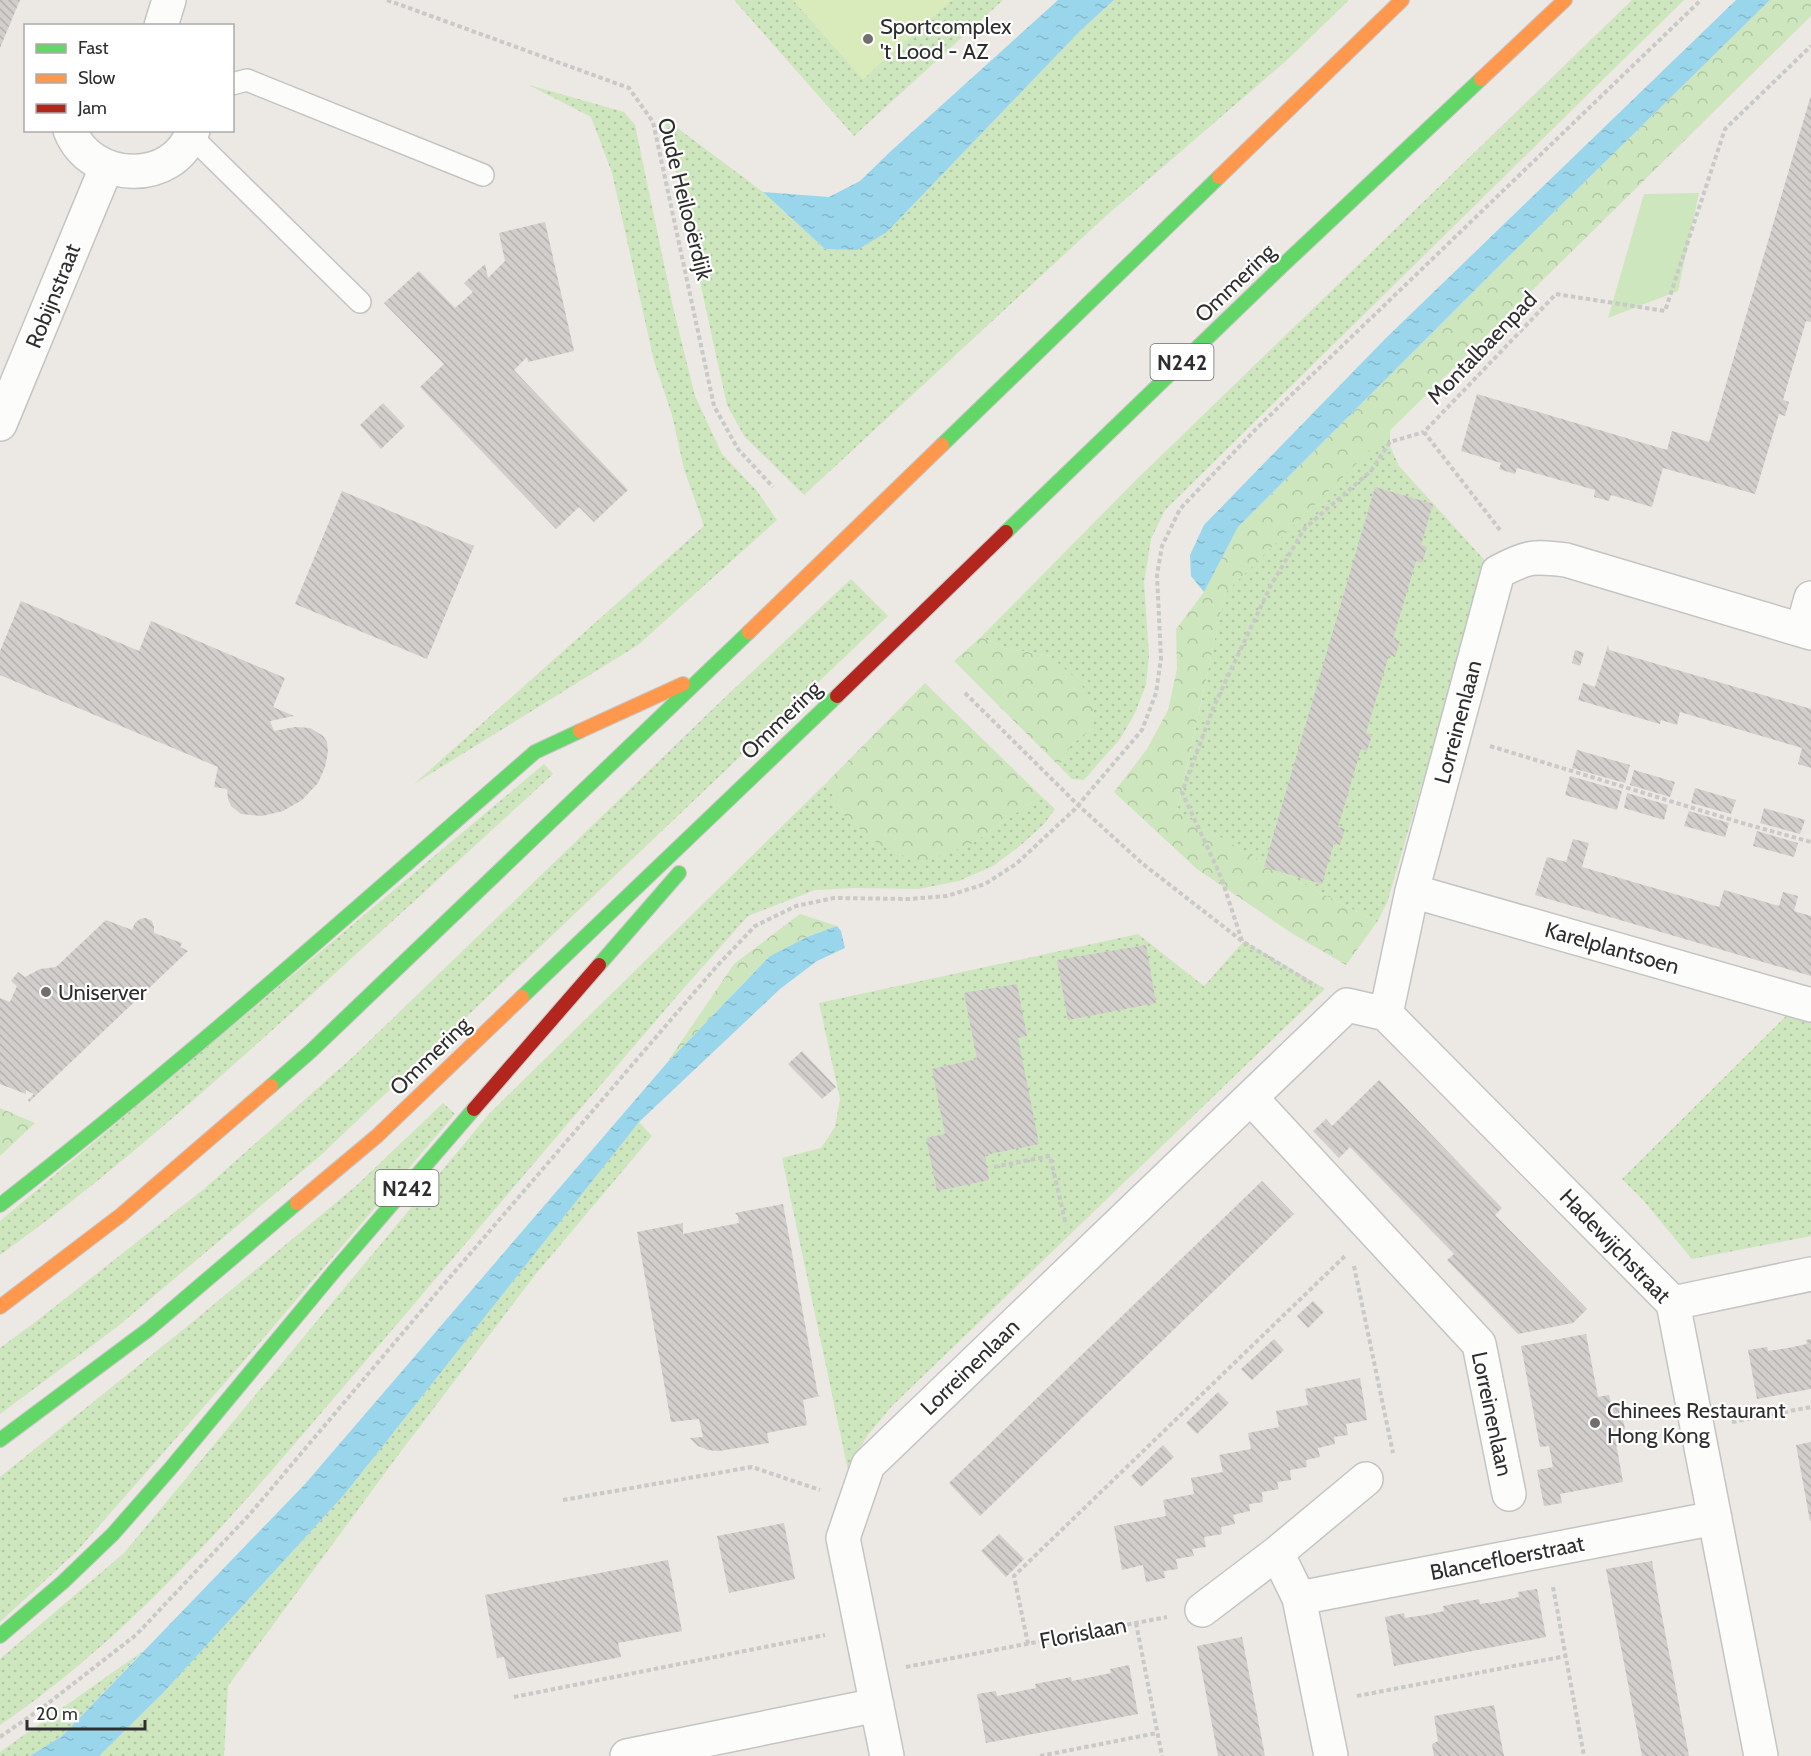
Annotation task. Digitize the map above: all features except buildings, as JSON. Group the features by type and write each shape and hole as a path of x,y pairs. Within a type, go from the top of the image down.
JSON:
{"highway":[{"path":"0,1307 121,1215 311,1051 709,671 1402,0"},
{"name":"Ommering","path":"0,1440 149,1329 377,1136 1282,266 1565,0"},
{"path":"0,1205 67,1154 164,1073 536,752 709,671"},
{"name":"N242","path":"711,835 803,728"},
{"name":"N242","path":"0,1636 63,1582 113,1534 336,1269 688,862"}],"street":[{"path":"162,24 169,0"},
{"path":"71,132 87,156 106,168 125,173 145,171 164,164 180,153 192,134"},
{"name":"Robijnstraat","path":"0,424 106,168"},
{"path":"1522,559 1542,557 1566,560 1807,631 1811,598"},
{"name":"Lorreinenlaan","path":"1386,1014 1412,891 1498,572 1522,559"},
{"name":"Karelplantsoen","path":"1412,891 1811,1005"},
{"path":"1347,1005 1386,1014"},
{"name":"Lorreinenlaan","path":"887,1756 843,1538 868,1465 1347,1005"},
{"name":"Hadewijchstraat","path":"1386,1014 1673,1304 1761,1756"},
{"name":"Lorreinenlaan","path":"1251,1098 1479,1344 1509,1494"},
{"path":"1673,1304 1811,1274"},
{"path":"1202,1610 1277,1553 1366,1479"},
{"name":"Blancefloerstraat","path":"1299,1598 1715,1518"},
{"path":"1277,1553 1299,1598 1331,1756"},
{"path":"627,1756 873,1690"}],"lane":[{"path":"234,83 247,80 483,175"},
{"path":"192,134 360,302"}],"path":[{"name":"Oude Heilooërdijk","path":"387,0 629,88 653,122 714,406 738,449 773,487"},
{"path":"0,1737 42,1708 136,1635 250,1514 438,1290 717,966 755,926 796,906 834,898 947,897 985,884 1016,864 1078,806 1142,730 1156,693 1161,659 1156,575 1162,546 1180,509 1257,428 1701,0"},
{"name":"Montalbaenpad","path":"1522,559 1424,432 1556,294 1665,311 1725,129 1811,46"},
{"path":"1242,941 1221,877 1182,792 1219,696 1271,585 1305,528 1371,471 1390,442 1424,432"},
{"path":"965,693 1078,806 1143,864 1242,941 1347,1005"},
{"path":"1454,735 1811,842"},
{"path":"994,1167 1050,1156 1075,1266"},
{"path":"1028,1644 1014,1576 1351,1251"},
{"path":"1354,1262 1393,1455 1366,1479"},
{"path":"1698,1428 1811,1407"},
{"path":"563,1500 752,1467 855,1502"},
{"path":"1546,1551 1584,1756"},
{"name":"Florislaan","path":"873,1690 1028,1644 1202,1610"},
{"path":"1136,1623 1162,1756"},
{"path":"514,1697 861,1628"},
{"path":"1321,1704 1382,1690 1566,1656"},
{"path":"1040,1756 1157,1732"}],"green space":[{"path":"734,0 793,0 863,79 952,0 1003,0 854,136"},
{"name":"Sportcomplex 't Lood - AZ","path":"793,0 952,0 863,79"},
{"path":"1114,0 1349,0 1286,61 1107,215 804,495 744,436 727,405 664,118 763,192 825,249 856,250 887,232 1080,31"},
{"path":"1632,0 1684,0 1165,510 1151,539 1144,583 1149,655 1146,685 1135,713 1120,739 1084,780 1072,779 1059,766 1071,745 1093,728 1050,656 1004,648 981,637 1137,479"},
{"path":"1770,0 1811,0 1811,16 1225,593 1177,811 1267,865 1377,922 1346,965 1293,934 1197,869 1114,792 1147,749 1168,710 1177,669 1176,629 1204,592 1238,527"},
{"path":"529,85 624,112 635,125 673,307 695,396 722,454 757,491 777,520 638,645 414,784 704,526 684,469 672,415 654,361 612,173 591,117"},
{"path":"1699,193 1678,291 1608,318 1644,194"},
{"path":"1390,430 1390,446 1399,466 1489,565 1485,570 1387,903 1377,922 1267,865 1177,812 1225,593"},
{"path":"851,579 888,616 320,1156 117,1327 0,1414 0,1348 204,1189 355,1055 718,704"},
{"path":"981,637 1004,648 1050,656 1080,682 1094,707 1093,728 1071,745 1059,766 954,661"},
{"path":"925,683 1041,796 970,845 919,863 878,844 845,817 826,783"},
{"path":"544,764 553,774 291,1013 128,1156 0,1255 0,1221"},
{"path":"826,783 845,817 970,845 1041,796 1055,809 1044,824 993,866 959,881 918,889 815,890 748,916 317,1418 191,1560 100,1647 51,1688 0,1725 0,1659 124,1553 489,1114"},
{"path":"800,914 837,926 807,937 770,956 666,1064 734,964"},
{"path":"1138,934 1204,986 1244,941 1325,989 892,1406 867,1436 848,1470 782,1158 821,1148 835,1127 840,1099 819,1003"},
{"path":"1786,1016 1811,1022 1811,1236 1692,1259 1643,1200 1622,1179"},
{"path":"443,1103 455,1114 244,1361 77,1551 0,1622 0,1477 195,1320 356,1186"},
{"path":"0,1108 35,1123 0,1156"},
{"path":"639,1122 652,1136 535,1275 399,1454 228,1686 224,1756 99,1756 163,1693 344,1495"},
{"path":"143,1651 62,1736 30,1756 0,1756 0,1752"}],"water":[{"path":"1058,0 1114,0 1080,31 887,232 857,250 825,249 763,192 829,197 860,181"},
{"path":"1736,0 1770,0 1238,527 1204,592 1191,576 1190,555 1204,525 1385,339"},
{"path":"837,926 841,931 845,948 817,961 780,989 639,1122 344,1495 163,1693 99,1756 30,1756 62,1736 305,1484 666,1064 770,956 807,937"}],"traffic: fast":[{"path":"1006,532 1282,266 1481,79"},
{"path":"942,445 1219,177"},
{"path":"271,1086 311,1051 749,632"},
{"path":"522,997 837,696"},
{"path":"0,1205 204,1039 535,752 580,731"},
{"path":"599,965 679,873"},
{"path":"0,1636 63,1582 113,1534 474,1109"},
{"path":"0,1440 149,1329 297,1203"}],"traffic: slow":[{"path":"1219,177 1402,0"},
{"path":"1481,79 1565,0"},
{"path":"749,632 942,445"},
{"path":"580,731 683,684"},
{"path":"297,1203 377,1136 522,997"},
{"path":"0,1307 121,1215 271,1086"}],"traffic: jam":[{"path":"837,696 1006,532"},
{"path":"474,1109 599,965"}],"place":[{"name":"Sportcomplex 't Lood - AZ","path":"868,39"},
{"name":"Uniserver","path":"46,992"},
{"name":"Chinees Restaurant Hong Kong","path":"1595,1423"}]}
